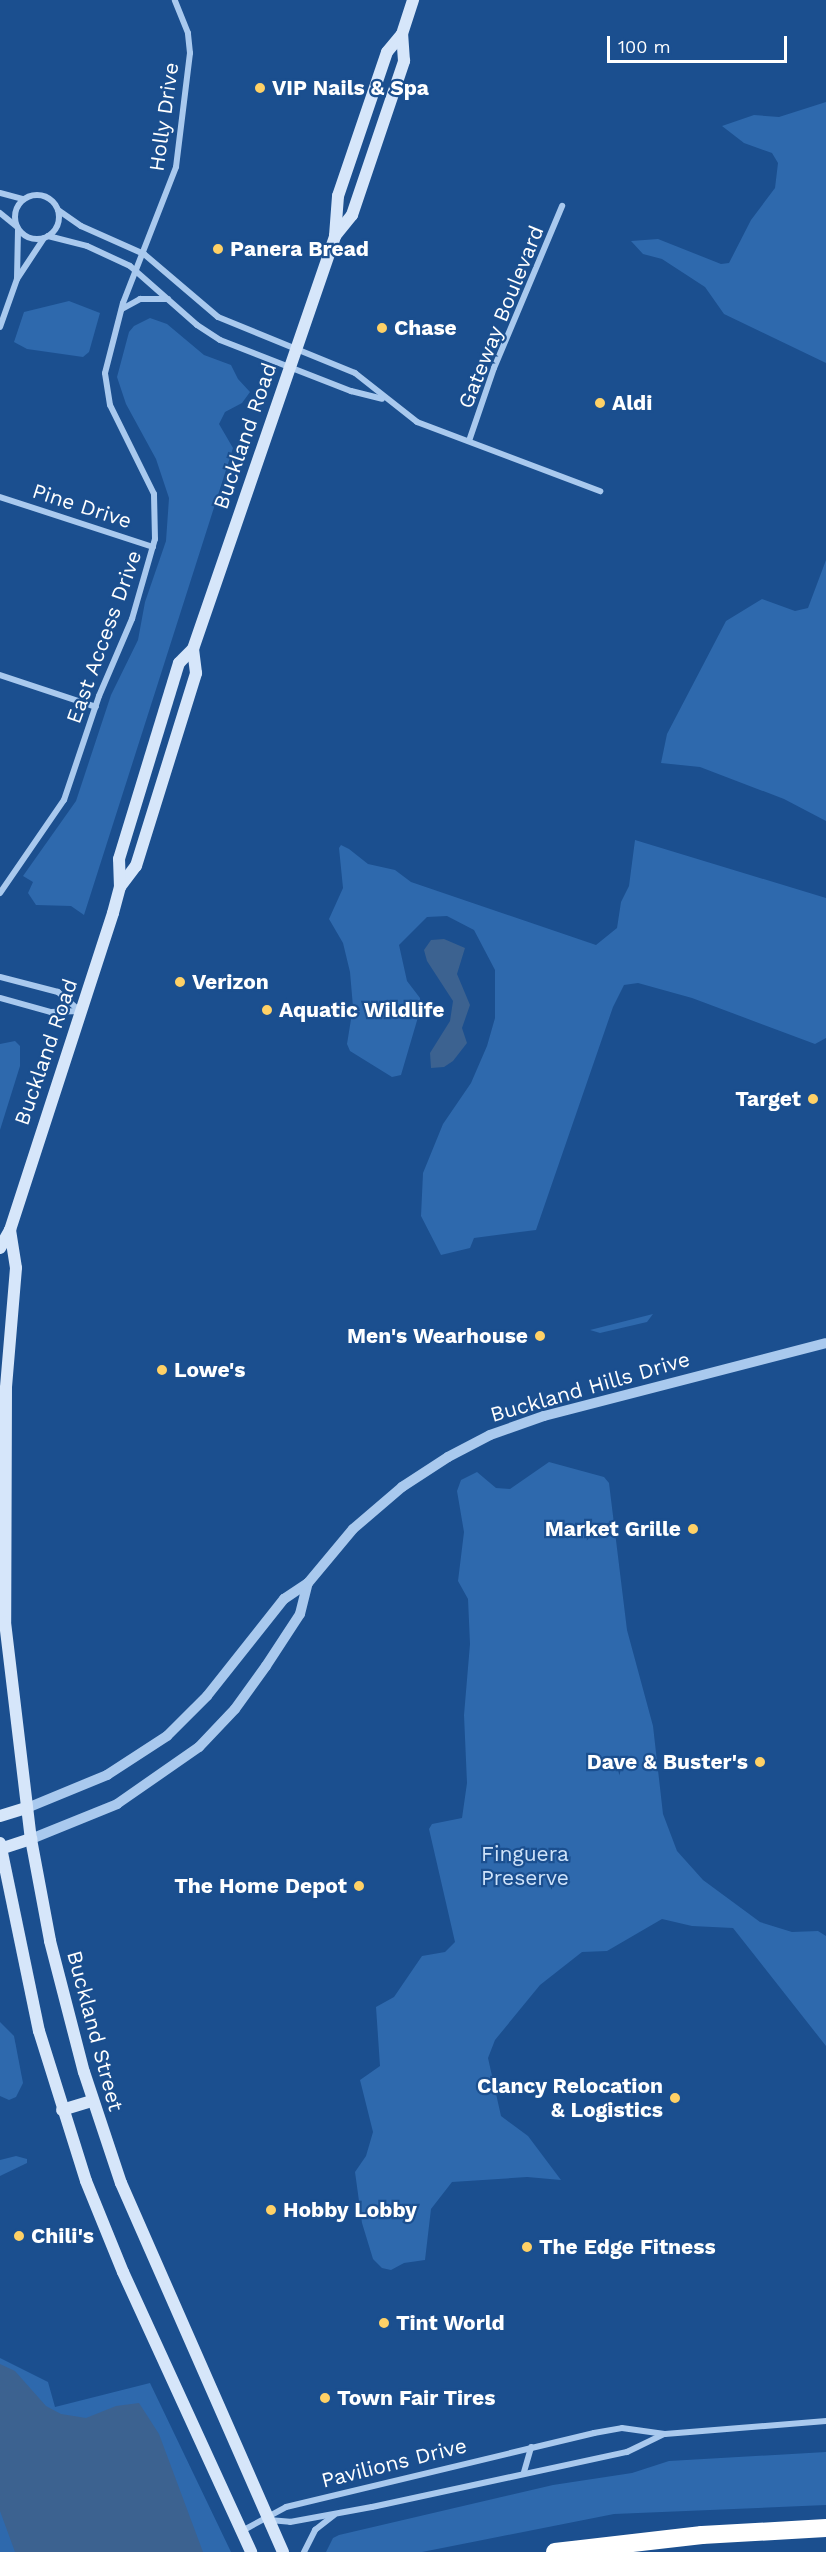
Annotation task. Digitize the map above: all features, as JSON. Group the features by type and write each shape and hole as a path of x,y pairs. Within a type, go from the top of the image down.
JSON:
{"highway":[{"path":"555,2552 691,2536 826,2528"}],"main road":[{"name":"Buckland Road","path":"0,1248 10,1230 120,887 136,866 196,673 193,649 335,236 338,196 387,52 402,34 413,0"},
{"name":"Buckland Road","path":"335,236 352,215 404,60 402,34"},
{"name":"Buckland Road","path":"120,887 118,859 179,663 193,649"},
{"name":"Buckland Road","path":"4,1487 2,1460 7,1361 16,1268 10,1230"},
{"name":"Buckland Street","path":"4,1487 6,1649 30,1839 54,1959 92,2101 145,2242 283,2552"},
{"path":"0,1816 27,1808"},
{"path":"30,1839 0,1847 28,1986 62,2110 111,2246 251,2552"},
{"path":"62,2110 92,2101"}],"street":[{"name":"Holly Drive","path":"136,270 174,178 182,134 190,43 175,0"},
{"path":"0,193 23,200 43,196 81,226 142,253 218,316 355,373 384,399 417,422 600,491"},
{"path":"17,279 15,213 23,200"},
{"name":"Gateway Boulevard","path":"469,441 494,368 562,206"},
{"path":"0,327 17,279 58,222 58,210"},
{"path":"0,213 31,238 46,237 93,248 136,270 213,336 351,391 384,399"},
{"name":"East Access Drive","path":"0,893 60,806 96,707 132,620 153,547 158,523 154,494 107,394 105,374 121,309 136,270"},
{"path":"121,309 140,298 171,300"},
{"name":"Pine Drive","path":"0,497 153,547"},
{"path":"0,675 96,707"},
{"path":"1,976 58,992 80,1011"},
{"path":"0,998 51,1012 80,1011"},
{"name":"Buckland Hills Drive","path":"27,1808 107,1775 167,1736 207,1696 284,1599 308,1583 344,1539 375,1509 431,1467 475,1442 544,1416 826,1343"},
{"name":"Buckland Hills Drive","path":"30,1839 117,1804 160,1778 199,1747 261,1674 300,1614 308,1583"},
{"name":"Pavilions Drive","path":"242,2531 268,2520 286,2507 531,2447 622,2428 665,2434 826,2421"},
{"name":"Pavilions Drive","path":"268,2520 290,2522 627,2452 665,2434"},
{"path":"524,2472 531,2447"},
{"name":"Pavilions Drive","path":"304,2552 315,2530 337,2513"}],"green space":[{"path":"826,102 826,363 724,314 705,287 662,259 643,254 631,241 658,239 721,264 729,263 751,220 775,188 778,163 772,153 744,143 722,126 754,115 779,117"},
{"path":"69,301 100,313 89,352 83,357 27,349 14,342 24,312"},
{"path":"150,318 167,324 204,355 231,365 238,379 250,392 242,403 225,412 219,424 233,448 84,915 71,906 36,905 28,893 33,882 23,876 76,801 111,695 138,640 145,602 166,541 169,498 156,459 126,404 117,377 129,332 134,326"},
{"path":"826,560 826,821 784,799 700,767 661,763 667,734 726,621 762,599 795,611 808,608"},
{"path":"635,840 826,898 826,1038 815,1044 692,998 638,983 624,985 613,1007 536,1230 474,1238 470,1248 441,1255 421,1216 423,1173 443,1124 471,1083 487,1046 495,1018 495,970 474,930 447,916 427,917 399,945 407,981 420,998 421,1007 401,1075 392,1077 350,1051 347,1044 353,1007 350,972 343,943 329,919 343,888 339,848 341,845 349,849 368,864 395,870 411,882 596,945 617,928 621,902 629,886"},
{"path":"15,1041 20,1046 20,1066 0,1130 0,1044"},
{"path":"653,1314 647,1322 600,1333 590,1330"},
{"name":"Finguera Preserve","path":"549,1462 604,1477 609,1483 627,1630 653,1726 663,1814 677,1851 703,1880 760,1922 792,1932 818,1931 826,1936 826,2046 733,1928 692,1926 662,1919 607,1951 582,1952 540,1985 495,2040 488,2058 501,2116 528,2136 561,2180 527,2177 452,2182 431,2209 425,2260 404,2263 391,2270 382,2268 373,2259 362,2223 355,2172 366,2156 373,2132 360,2080 380,2066 376,2007 394,1997 422,1956 445,1952 455,1942 429,1829 432,1824 462,1818 467,1783 464,1715 470,1644 468,1599 458,1581 464,1532 457,1491 461,1480 477,1472 496,1488 510,1489"},
{"path":"0,2022 14,2036 23,2083 16,2097 9,2100 0,2096"},
{"path":"16,2156 27,2159 27,2163 0,2176 0,2160"},
{"path":"0,2358 48,2382 55,2407 150,2383 231,2552 0,2552"},
{"path":"826,2452 826,2505 614,2514 422,2552 326,2552 333,2538 339,2535 553,2485 632,2473 669,2461"}],"shaded area":[{"path":"444,939 465,948 457,974 470,1005 462,1028 467,1043 453,1061 444,1067 431,1068 430,1053 450,1021 453,1001 427,961 424,950 431,940"},
{"path":"0,2364 15,2371 46,2406 61,2414 86,2418 116,2406 139,2403 159,2434 203,2552 15,2552 0,2511"}],"place":[{"name":"VIP Nails & Spa","path":"260,88"},
{"name":"Panera Bread","path":"218,249"},
{"name":"Chase","path":"382,328"},
{"name":"Aldi","path":"600,403"},
{"name":"Verizon","path":"180,982"},
{"name":"Aquatic Wildlife","path":"267,1010"},
{"name":"Target","path":"813,1099"},
{"name":"Men's Wearhouse","path":"540,1336"},
{"name":"Lowe's","path":"162,1370"},
{"name":"Market Grille","path":"693,1529"},
{"name":"Dave & Buster's","path":"760,1762"},
{"name":"The Home Depot","path":"359,1886"},
{"name":"Clancy Relocation & Logistics","path":"675,2098"},
{"name":"Hobby Lobby","path":"271,2210"},
{"name":"Chili's","path":"19,2236"},
{"name":"The Edge Fitness","path":"527,2247"},
{"name":"Tint World","path":"384,2323"},
{"name":"Town Fair Tires","path":"325,2398"}]}
